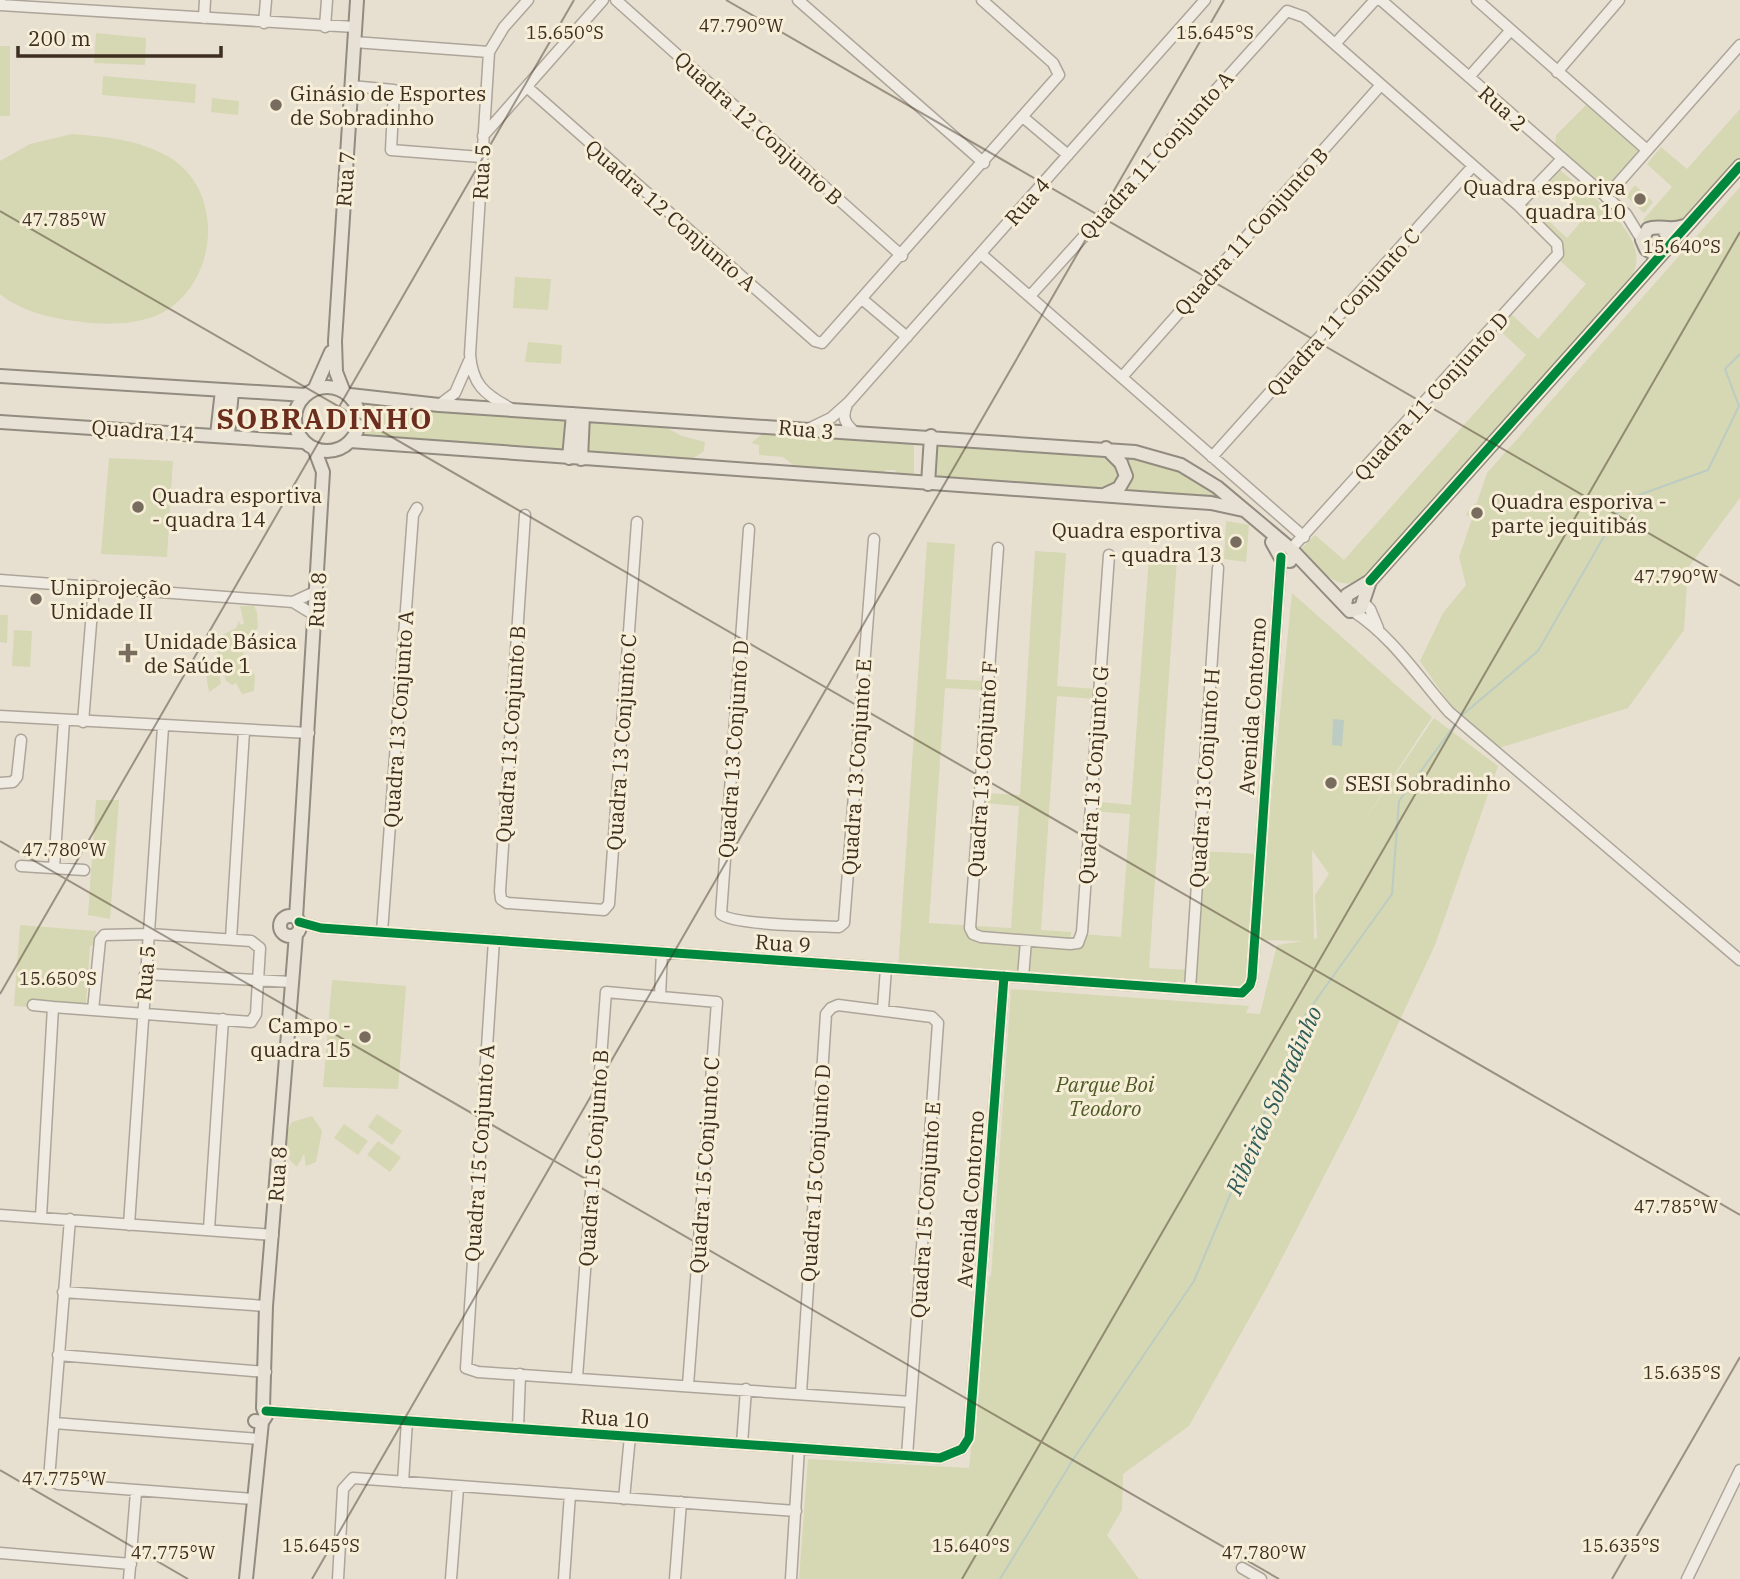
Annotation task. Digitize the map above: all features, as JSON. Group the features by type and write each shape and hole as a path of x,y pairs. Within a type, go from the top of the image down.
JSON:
{"main road":[{"name":"Rua 7","path":"347,393 335,359 335,341 357,0"},
{"path":"1287,555 1354,603 1370,581 1740,166"},
{"path":"1641,276 1645,232 1658,228 1671,231 1688,225"},
{"path":"1658,228 1669,239 1665,250"},
{"path":"1644,245 1653,253 1665,250"},
{"path":"335,341 310,392 295,413 295,424 309,445 575,458 1211,503 1246,511"},
{"path":"0,376 227,390 310,392 334,387 347,393 359,418 345,445 323,472"},
{"path":"222,435 227,390"},
{"name":"Rua 3","path":"347,393 439,405 1106,448 1160,458 1181,465 1217,487 1246,511 1287,555"},
{"path":"575,458 578,414"},
{"name":"Quadra 14","path":"0,422 222,435 309,445"},
{"path":"928,484 931,436"},
{"name":"Rua 8","path":"246,1579 265,1389 266,1306 294,959 294,926 316,616 323,472 309,445"},
{"path":"1103,496 1119,488 1126,476 1121,463 1106,448"},
{"path":"1211,503 1217,494 1217,487"}],"street":[{"path":"0,0 0,5 63,4 264,23 355,27"},
{"path":"204,18 205,0"},
{"path":"264,23 266,0"},
{"path":"325,27 327,0"},
{"name":"Rua 5","path":"470,357 489,52 505,27 528,0"},
{"path":"483,137 603,0"},
{"name":"Quadra 12 Conjunto B","path":"616,0 902,256"},
{"path":"798,0 984,163"},
{"path":"907,337 862,299 1024,118 1056,80 1059,71 1054,63 982,0"},
{"name":"Rua 4","path":"808,429 831,418 849,402 1205,0"},
{"path":"1375,0 1335,44 1518,205 1561,160"},
{"name":"Rua 2","path":"1381,0 1626,214 1658,228"},
{"path":"1476,0 1647,149"},
{"path":"1557,72 1619,0"},
{"name":"Quadra 11 Conjunto A","path":"1030,296 1282,13 1297,12 1335,44"},
{"path":"1469,77 1510,31"},
{"path":"354,42 489,52"},
{"path":"1606,197 1740,45"},
{"path":"351,86 394,90 391,150 481,157"},
{"name":"Quadra 11 Conjunto B","path":"1122,377 1380,86"},
{"name":"Quadra 12 Conjunto A","path":"528,88 815,341 826,341 862,299"},
{"path":"1024,118 1068,155"},
{"name":"Quadra 11 Conjunto C","path":"1212,457 1473,166"},
{"name":"Quadra 11 Conjunto D","path":"1287,555 1558,254 1557,244 1518,205"},
{"name":"Rua 2","path":"1626,214 1644,245"},
{"path":"981,254 1304,537"},
{"path":"439,405 455,393 470,357"},
{"path":"470,357 475,382 481,390 511,408"},
{"path":"849,402 844,417 846,424 856,433"},
{"name":"Quadra 13 Conjunto A","path":"382,932 413,515 417,508"},
{"name":"Quadra 13 Conjunto B","path":"525,515 500,891 502,899 507,903 554,908"},
{"name":"Quadra 13 Conjunto C","path":"554,908 604,910 609,904 637,522"},
{"name":"Quadra 13 Conjunto D","path":"749,529 721,914 728,919 775,923"},
{"name":"Quadra 13 Conjunto E","path":"775,923 839,927 844,923 874,539"},
{"name":"Quadra 13 Conjunto F","path":"998,548 970,928 973,934 981,937 1026,942"},
{"name":"Quadra 13 Conjunto G","path":"1026,942 1075,944 1081,936 1109,555"},
{"name":"Avenida Contorno","path":"1242,993 1252,978 1277,584 1287,555"},
{"name":"Quadra 13 Conjunto H","path":"1190,989 1218,568"},
{"path":"0,580 297,602 316,616"},
{"path":"83,722 94,586"},
{"path":"297,602 317,591"},
{"path":"1354,603 1371,611 1378,628 1414,665 1449,712 1740,960"},
{"path":"0,716 309,733"},
{"path":"54,868 64,721"},
{"name":"Rua 5","path":"129,1225 163,727"},
{"path":"231,939 244,731"},
{"path":"0,783 13,782 16,777 21,740"},
{"path":"21,866 84,870"},
{"name":"Rua 9","path":"294,926 1242,993"},
{"path":"33,1005 93,1010 223,1019 253,1020 256,1014 259,946 251,941 231,939 107,933 102,937 93,1010"},
{"name":"Quadra 15 Conjunto A","path":"494,940 464,1365 478,1372 520,1374"},
{"path":"1023,978 1026,942"},
{"path":"660,997 662,952"},
{"path":"883,1009 886,968"},
{"path":"145,974 292,982"},
{"name":"Avenida Contorno","path":"940,1458 962,1449 969,1438 1004,976"},
{"name":"Quadra 15 Conjunto B","path":"577,1377 606,992 660,997"},
{"name":"Quadra 15 Conjunto C","path":"660,997 717,1002 688,1385"},
{"name":"Quadra 15 Conjunto D","path":"801,1393 826,1014 831,1007 838,1004 883,1009"},
{"path":"41,1217 53,1007"},
{"name":"Quadra 15 Conjunto E","path":"883,1009 932,1017 938,1023 907,1455"},
{"path":"209,1229 223,1019"},
{"path":"0,1216 273,1235"},
{"path":"70,1219 49,1479 58,1484 136,1492 253,1499"},
{"path":"63,1292 266,1306"},
{"path":"58,1355 266,1372"},
{"path":"518,1428 520,1374 911,1402"},
{"path":"742,1444 746,1389"},
{"name":"Rua 10","path":"261,1415 288,1412 940,1458"},
{"path":"403,1482 407,1421"},
{"path":"54,1423 258,1438"},
{"path":"624,1499 630,1436"},
{"path":"791,1579 799,1448"},
{"path":"1687,1579 1740,1470"},
{"path":"338,1579 344,1489 353,1478 458,1488 796,1511"},
{"path":"451,1579 458,1488"},
{"path":"130,1579 136,1492"},
{"path":"564,1579 570,1494"},
{"path":"675,1579 681,1502"},
{"path":"0,1553 131,1564"},
{"path":"1242,1569 1261,1579"}],"green space":[{"path":"96,33 146,38 145,65 94,63"},
{"path":"0,46 10,46 10,116 0,116"},
{"path":"103,76 196,84 195,103 102,95"},
{"path":"212,98 239,101 238,115 211,112"},
{"path":"1586,105 1641,152 1607,193 1555,148 1556,135"},
{"path":"1740,109 1740,162 1688,223 1654,226 1643,220 1672,187 1647,164 1661,147 1687,169"},
{"path":"72,134 122,140 157,151 187,172 200,192 207,213 208,236 204,259 195,281 181,299 162,313 130,322 85,322 35,312 0,294 0,161 30,144"},
{"path":"1560,170 1600,203 1626,230 1634,244 1636,259 1633,274 1369,573 1359,581 1350,583 1332,579 1299,551 1315,535 1344,560 1526,355 1497,328 1507,310 1538,339 1586,284 1557,258 1559,252 1518,205 1524,198 1567,238 1585,217 1549,183"},
{"name":"Quadra esporiva quadra 10","path":"1635,185 1653,202 1644,213 1626,196"},
{"path":"1740,187 1740,498 1688,568 1684,630 1628,708 1499,748 1449,703 1420,661 1443,613 1466,585 1459,557 1472,519 1466,514 1477,502 1487,473"},
{"path":"515,277 551,279 548,310 513,308"},
{"path":"528,342 562,345 561,364 525,362"},
{"path":"364,405 566,420 566,450 362,437 368,422"},
{"path":"587,421 655,422 682,436 705,442 704,451 691,460 585,452"},
{"path":"765,432 914,443 914,477 897,476 895,470 885,470 884,474 797,468 783,457 759,455 759,445 751,443"},
{"path":"931,436 1160,458 1217,494 1211,503 928,484"},
{"name":"Quadra esportiva - quadra 14","path":"109,458 173,461 167,557 101,554"},
{"name":"Quadra esportiva - quadra 13","path":"1226,521 1249,525 1246,562 1224,559"},
{"path":"927,542 955,544 946,679 982,681 981,690 945,688 929,923 1011,928 1019,806 983,803 983,793 1020,795 1035,551 1066,553 1057,686 1095,689 1094,699 1057,696 1041,930 1071,932 1070,944 1082,934 1121,937 1130,814 1090,811 1091,801 1131,805 1149,557 1177,559 1149,968 1190,970 1199,851 1260,854 1247,990 898,969"},
{"name":"Parque Boi Teodoro","path":"1292,593 1432,717 1359,829 1434,718 1498,766 1435,945 1355,1116 1267,1287 1189,1426 1123,1474 1122,1510 1107,1535 1139,1579 799,1579 808,1459 969,1468 991,1276 1011,989 1249,1006 1246,1013 1260,1014 1277,945 1303,941 1257,940","holes":["1312,850 1329,874 1315,895 1317,938 1314,939"]},
{"path":"240,606 254,606 257,612 258,628 251,634 239,636 244,639 243,671 251,669 255,676 254,691 242,694 236,683 232,685 226,681 222,667 218,668 221,684 209,692 205,668 217,661 220,636 236,628 239,621 241,625 244,624"},
{"path":"0,615 8,615 7,643 0,642"},
{"path":"14,630 32,631 30,667 12,666"},
{"path":"96,800 119,800 110,919 88,915"},
{"path":"20,925 96,931 95,945 90,946 86,1003 90,1005 84,1011 14,1006"},
{"name":"Campo - quadra 15","path":"332,980 406,986 398,1089 323,1087"},
{"path":"377,1114 402,1131 392,1145 368,1127"},
{"path":"312,1116 322,1131 316,1162 306,1166 304,1154 297,1167 286,1152 286,1134 292,1122"},
{"path":"344,1124 368,1141 358,1155 334,1138"},
{"path":"378,1141 401,1157 390,1172 367,1155"}],"shaded area":[{"path":"1333,719 1344,720 1342,746 1332,745"}],"waterway":[{"name":"Ribeirão Sobradinho","path":"1461,716 1538,651 1625,500 1708,470 1739,406 1725,369 1740,354"},
{"name":"Ribeirão Sobradinho","path":"1000,1579 1074,1458 1194,1281 1306,1014 1392,894 1399,801 1456,723"}],"cycle path":[{"path":"1370,581 1740,166"},
{"path":"299,922 321,928 1242,993 1250,985 1252,978 1281,557"},
{"path":"266,1411 940,1458 962,1449 969,1438 1004,976"}],"place":[{"name":"Ginásio de Esportes de Sobradinho","path":"276,105"},
{"name":"Quadra esporiva quadra 10","path":"1640,199"},
{"name":"Quadra esportiva - quadra 14","path":"138,507"},
{"name":"Quadra esporiva - parte jequitibás","path":"1477,513"},
{"name":"Quadra esportiva - quadra 13","path":"1236,542"},
{"name":"Uniprojeção Unidade II","path":"36,599"},
{"name":"Unidade Básica de Saúde 1","path":"128,653"},
{"name":"SESI Sobradinho","path":"1331,783"},
{"name":"Campo - quadra 15","path":"365,1037"}],"district":[{"name":"SOBRADINHO","path":"325,418"}]}
